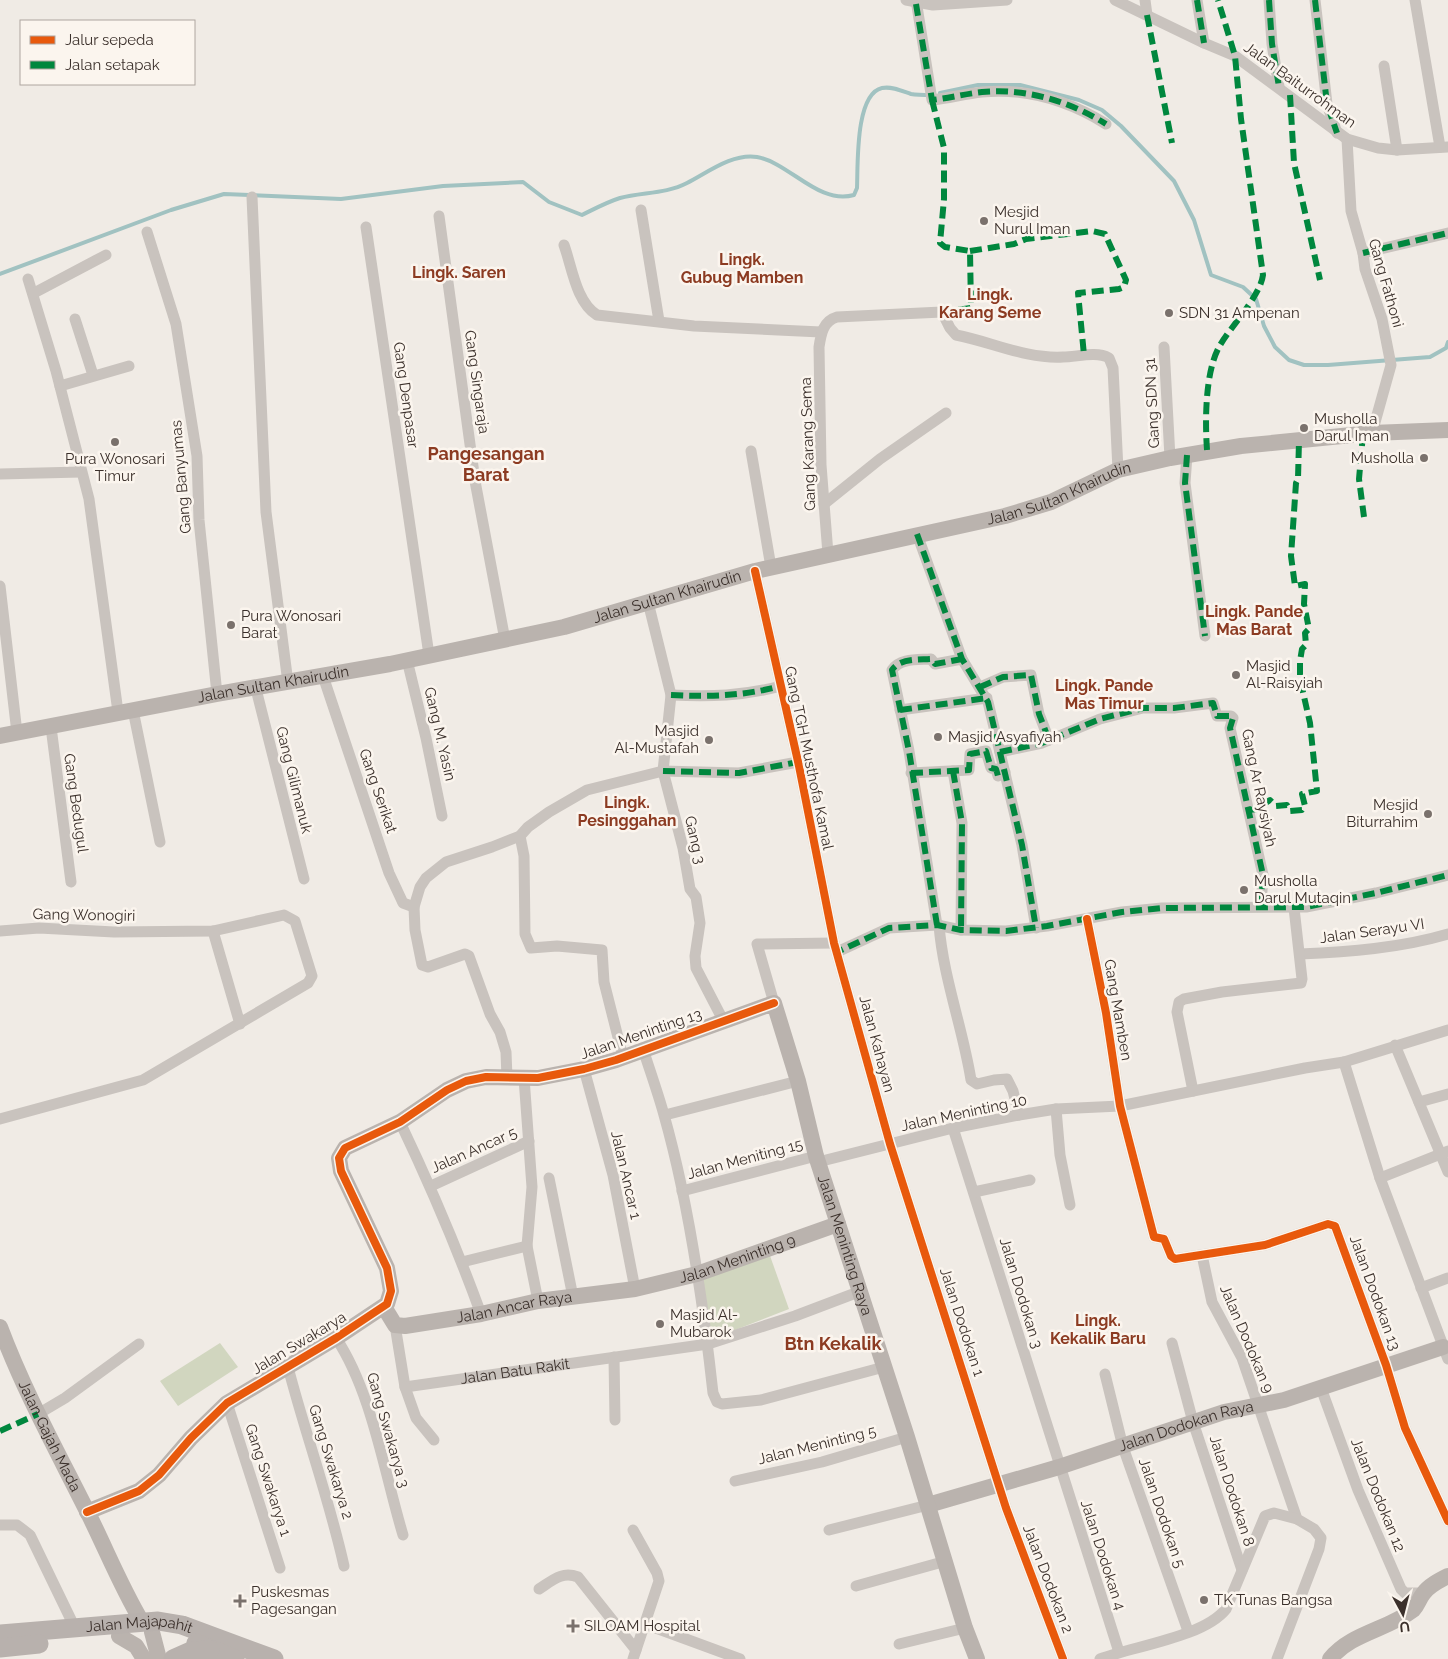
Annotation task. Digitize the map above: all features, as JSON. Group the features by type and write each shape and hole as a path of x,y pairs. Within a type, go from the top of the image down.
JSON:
{"main road":[{"name":"Jalan Majapahit","path":"0,1648 119,1636 145,1629 158,1621 182,1625 274,1659"},
{"name":"Jalan Majapahit","path":"0,1634 75,1628 145,1629 179,1637 235,1659"},
{"path":"173,1659 191,1651 211,1650"}],"street":[{"path":"1007,0 948,3 913,1 932,100 980,92 1024,93 1067,104 1106,124"},
{"name":"Jalan Baiturrohman","path":"1114,0 1147,14 1204,44 1235,56 1279,87 1342,136 1378,148 1397,150 1444,147"},
{"path":"1144,0 1147,14"},
{"path":"1197,0 1204,44"},
{"path":"1269,0 1272,44 1279,87"},
{"name":"Gang Fathoni","path":"1315,0 1327,104 1342,136 1351,211 1363,253 1365,269 1382,319 1390,360 1372,433"},
{"path":"1415,0 1444,147"},
{"path":"1384,66 1397,150"},
{"path":"252,197 266,512 288,683"},
{"path":"641,210 659,321"},
{"name":"Gang Singaraja","path":"439,216 475,481 505,640"},
{"name":"Gang Denpasar","path":"366,228 429,655"},
{"name":"Gang Banyumas","path":"146,232 176,324 190,415 196,456 199,520 217,694"},
{"path":"1363,253 1448,233"},
{"path":"564,245 580,294 588,309 597,315 694,326 821,332 827,322 837,316 942,312 950,328 956,334 1023,354 1062,358 1105,356 1109,358 1113,368 1118,470"},
{"path":"34,293 106,255"},
{"path":"28,279 34,293 60,386 89,499 126,711 160,842"},
{"path":"75,319 92,375"},
{"name":"Gang Karang Sema","path":"821,332 819,347 820,427 828,554"},
{"name":"Gang SDN 31","path":"1164,347 1170,458"},
{"path":"60,386 92,375 129,366"},
{"path":"824,504 880,459 946,413"},
{"name":"Jalan Sultan Khairudin","path":"0,736 217,694 288,683 564,627 763,569 1027,510 1051,502 1118,470 1170,458 1241,446 1372,433 1448,430"},
{"name":"Gang TGH Musthofa Kamal","path":"752,451 763,569 781,686 835,947"},
{"path":"1187,455 1185,483 1205,636"},
{"path":"0,474 81,472"},
{"path":"917,534 962,660 987,700 1022,845 1036,928"},
{"path":"0,586 17,733"},
{"name":"Gang 3","path":"648,602 671,695 663,771 684,852 690,889 696,897 700,923 695,956 696,968 723,1020"},
{"path":"962,660 935,664 931,659 896,664 892,671 942,947 965,1045 971,1080 977,1084 1007,1079 1013,1091 1019,1115"},
{"name":"Gang M. Yasin","path":"407,660 442,816"},
{"path":"980,686 1003,677 1031,675 1039,714 1049,740 1024,748 1000,752"},
{"name":"Gang Serikat","path":"323,676 390,873 403,903 414,907"},
{"path":"671,695 720,697 752,694 781,686"},
{"name":"Gang Gilimanuk","path":"256,689 304,879"},
{"path":"900,710 987,700"},
{"name":"Gang Ar Raysiyah","path":"1049,740 1100,719 1143,708 1174,708 1213,703 1217,716 1231,716 1230,728 1263,875 1261,906"},
{"name":"Gang Bedugul","path":"50,727 71,882"},
{"path":"911,773 969,770 970,754 986,751 991,768 996,769 998,776 1005,772"},
{"path":"507,1078 506,1052 500,1032 490,1014 470,956 465,954 428,967 422,965 415,930 414,907 420,886 426,878 446,862 463,855 492,848 520,836 528,827 549,812 587,790 663,771 739,773 798,762"},
{"path":"953,771 962,823 961,930"},
{"path":"520,836 524,856 525,934 528,946 531,948 557,946 602,950 604,982 623,1057"},
{"path":"835,947 889,928 938,925 961,930 1006,931 1036,928 1122,912 1162,908 1261,906 1294,908 1330,904 1448,875"},
{"path":"1192,1091 1177,1012 1179,1002 1184,999 1222,992 1298,985 1302,980 1294,908"},
{"name":"Gang Wonogiri","path":"0,931 39,928 114,932 213,931 284,915 290,917 295,921 312,976 308,984 240,1024"},
{"name":"Gang Mamben","path":"1087,918 1106,1013 1120,1106 1154,1237 1165,1240 1173,1259 1202,1255"},
{"path":"0,1119 142,1080 240,1024 213,931"},
{"name":"Jalan Serayu VI","path":"1300,954 1330,953 1406,943 1448,934"},
{"name":"Jalan Meninting Raya","path":"835,947 757,944 798,1081 817,1159 861,1291 946,1561 965,1628 977,1659"},
{"name":"Jalan Kahayan","path":"835,947 890,1144"},
{"name":"Jalan Meninting 13","path":"384,1307 390,1299 391,1291 387,1268 341,1171 339,1158 341,1152 351,1144 400,1122 461,1083 486,1077 538,1078 584,1069 774,1003"},
{"name":"Jalan Meninting 10","path":"817,1159 1019,1115 1056,1109 1120,1106 1344,1062 1448,1030"},
{"path":"1396,1045 1419,1102 1443,1152 1448,1172"},
{"path":"643,1049 664,1115 682,1191 698,1274 713,1393 717,1402 722,1404 761,1400 884,1367"},
{"path":"1344,1062 1380,1178 1446,1353"},
{"name":"Jalan Ancar 1","path":"584,1069 612,1175 635,1289"},
{"path":"524,1078 532,1187 527,1246 538,1301"},
{"path":"664,1115 798,1081"},
{"path":"1419,1102 1448,1094"},
{"path":"1056,1109 1060,1155 1070,1205"},
{"name":"Jalan Ancar 5","path":"400,1122 431,1186 462,1262 480,1314"},
{"name":"Jalan Dodokan 3","path":"953,1128 1059,1467"},
{"name":"Jalan Ancar 5","path":"431,1186 529,1141"},
{"name":"Jalan Dodokan 1","path":"890,1144 1006,1508"},
{"path":"1380,1178 1443,1152"},
{"name":"Jalan Meniting 15","path":"682,1191 817,1159"},
{"path":"549,1178 573,1297"},
{"path":"974,1192 1030,1180"},
{"name":"Jalan Meninting 9","path":"635,1289 698,1274 838,1224"},
{"name":"Jalan Dodokan 13","path":"1202,1255 1265,1245 1331,1224 1338,1230 1360,1298 1386,1365 1405,1428 1448,1521"},
{"path":"462,1262 527,1246"},
{"name":"Jalan Dodokan 9","path":"1202,1255 1212,1302 1242,1358 1260,1406 1297,1519"},
{"path":"1421,1288 1448,1278"},
{"name":"Jalan Ancar Raya","path":"395,1325 405,1326 480,1314 538,1301 635,1289"},
{"name":"Jalan Batu Rakit","path":"405,1387 708,1344 795,1316 861,1291"},
{"path":"384,1307 395,1325 405,1387 416,1418 434,1440"},
{"name":"Jalan Swakarya","path":"87,1512 132,1495 148,1484 227,1403 384,1307"},
{"name":"Jalan Gajah Mada","path":"0,1327 38,1414 128,1599 145,1629"},
{"name":"Gang Swakarya 3","path":"336,1338 355,1370 403,1535"},
{"name":"Jalan Dodokan 8","path":"1172,1343 1194,1422 1242,1570"},
{"path":"38,1414 65,1398 139,1344"},
{"name":"Jalan Dodokan Raya","path":"928,1505 1123,1447 1224,1412 1260,1406 1321,1388 1386,1365 1446,1353"},
{"path":"614,1357 615,1420"},
{"name":"Gang Swakarya 2","path":"288,1366 316,1470 333,1516 344,1566"},
{"name":"Jalan Dodokan 5","path":"1106,1374 1123,1447 1188,1631"},
{"name":"Jalan Dodokan 12","path":"1321,1388 1358,1490 1401,1589 1405,1593 1423,1593"},
{"name":"Gang Swakarya 1","path":"227,1403 280,1568"},
{"name":"Jalan Meninting 5","path":"734,1481 822,1462 907,1437"},
{"name":"Jalan Dodokan 4","path":"1059,1467 1119,1652"},
{"path":"829,1530 928,1505"},
{"name":"Jalan Dodokan 2","path":"1006,1508 1063,1659"},
{"path":"1100,1659 1206,1626 1221,1615 1232,1596 1265,1516 1274,1513 1297,1519 1319,1534 1321,1543 1277,1659"},
{"path":"0,1525 17,1525 30,1535 75,1628"},
{"path":"633,1530 657,1573 658,1590 635,1654"},
{"path":"856,1586 946,1561"},
{"path":"540,1589 566,1574 578,1577 635,1654"},
{"path":"1330,1659 1340,1648 1354,1639 1416,1608 1423,1593 1448,1576"},
{"path":"645,1624 708,1653 740,1659"},
{"path":"899,1644 965,1628"},
{"path":"145,1629 145,1659"},
{"path":"145,1629 159,1659"},
{"path":"119,1636 136,1646 145,1659"}],"green space":[{"path":"769,1253 789,1309 712,1339 700,1279"},
{"path":"220,1343 238,1367 178,1406 160,1381"}],"waterway":[{"path":"940,93 978,85 1020,85 1079,100 1102,110 1121,126 1174,181 1194,220 1211,275 1243,287 1256,299 1264,326 1275,347 1289,360 1304,365 1328,365 1430,357 1446,348 1448,342"},
{"path":"0,274 171,210 224,194 341,199 443,186 523,182 549,202 582,215 620,198 679,187 720,165 738,158 757,157 781,167 816,189 828,194 854,195 857,188 858,148 862,116 873,93 882,88 889,88 911,94 931,95"}],"marked path":[{"path":"1197,0 1204,43"},
{"path":"1207,450 1207,397 1214,358 1224,339 1256,293 1263,275 1241,119 1235,56 1218,0"},
{"path":"1269,0 1272,44 1279,87"},
{"path":"1315,0 1327,104 1337,133"},
{"path":"916,4 932,100 998,91 1031,94 1062,103 1106,124"},
{"path":"1147,15 1172,143"},
{"path":"1290,95 1294,163 1320,280"},
{"path":"932,100 944,148 944,199 940,243 945,247 970,251 971,308 942,312"},
{"path":"970,251 1014,244 1026,239 1092,231 1105,234 1126,280 1124,287 1119,289 1078,293 1084,355"},
{"path":"1363,253 1448,233"},
{"path":"1363,434 1359,479 1364,517"},
{"path":"1249,810 1265,808 1264,804 1270,800 1276,806 1287,805 1290,811 1302,810 1305,806 1302,794 1317,791 1310,723 1300,679 1302,649 1306,645 1305,633 1309,629 1304,604 1305,584 1295,586 1291,556 1296,483 1298,479 1299,441"},
{"path":"1187,455 1185,483 1205,636"},
{"path":"917,534 962,659 988,702 1022,845 1036,928"},
{"path":"937,925 909,751 892,670 900,663 910,660 931,659 935,664 962,659"},
{"path":"980,687 1003,677 1031,675 1039,714 1049,740"},
{"path":"671,695 726,695 781,686"},
{"path":"900,710 987,698"},
{"path":"1000,752 1042,743 1100,719 1143,708 1174,708 1213,703 1217,716 1231,716 1233,718 1230,728 1263,875 1261,906"},
{"path":"911,773 969,770 970,754 986,751 991,768 996,769 998,776 1005,772"},
{"path":"663,771 739,773 798,762"},
{"path":"953,771 962,823 961,930"},
{"path":"835,947 837,952 889,928 937,925 961,930 1006,931 1047,926 1122,912 1162,908 1306,907 1376,893 1448,875"},
{"path":"0,1431 38,1414"}],"cycle path":[{"path":"755,571 799,766 834,943 890,1144 1006,1508 1063,1659"},
{"path":"1087,919 1106,1013 1120,1106 1154,1237 1164,1239 1171,1256 1175,1259 1265,1245 1328,1224 1335,1226 1386,1365 1405,1428 1448,1521"},
{"path":"87,1512 139,1491 159,1475 191,1438 227,1403 336,1338 387,1304 391,1291 387,1268 341,1171 339,1158 345,1148 400,1122 447,1090 466,1081 486,1077 538,1078 584,1069 616,1060 774,1003"}],"place":[{"name":"Mesjid Nurul Iman","path":"984,221"},
{"name":"SDN 31 Ampenan","path":"1169,313"},
{"name":"Musholla Darul Iman","path":"1304,428"},
{"name":"Pura Wonosari Timur","path":"115,442"},
{"name":"Musholla","path":"1424,458"},
{"name":"Pura Wonosari Barat","path":"231,625"},
{"name":"Masjid Al-Raisyiah","path":"1236,675"},
{"name":"Masjid Asyafiyah","path":"938,737"},
{"name":"Masjid Al-Mustafah","path":"709,740"},
{"name":"Mesjid Biturrahim","path":"1428,814"},
{"name":"Musholla Darul Mutaqin","path":"1244,890"},
{"name":"Masjid Al- Mubarok","path":"660,1324"},
{"name":"TK Tunas Bangsa","path":"1204,1600"},
{"name":"Puskesmas Pagesangan","path":"240,1601"},
{"name":"SILOAM Hospital","path":"573,1626"}],"district":[{"name":"Lingk. Gubug Mamben","path":"742,268"},
{"name":"Lingk. Saren","path":"459,272"},
{"name":"Lingk. Karang Seme","path":"990,303"},
{"name":"Pangesangan Barat","path":"486,463"},
{"name":"Lingk. Pande Mas Barat","path":"1254,620"},
{"name":"Lingk. Pande Mas Timur","path":"1104,694"},
{"name":"Lingk. Pesinggahan","path":"627,811"},
{"name":"Lingk. Kekalik Baru","path":"1098,1329"},
{"name":"Btn Kekalik","path":"833,1343"}]}
